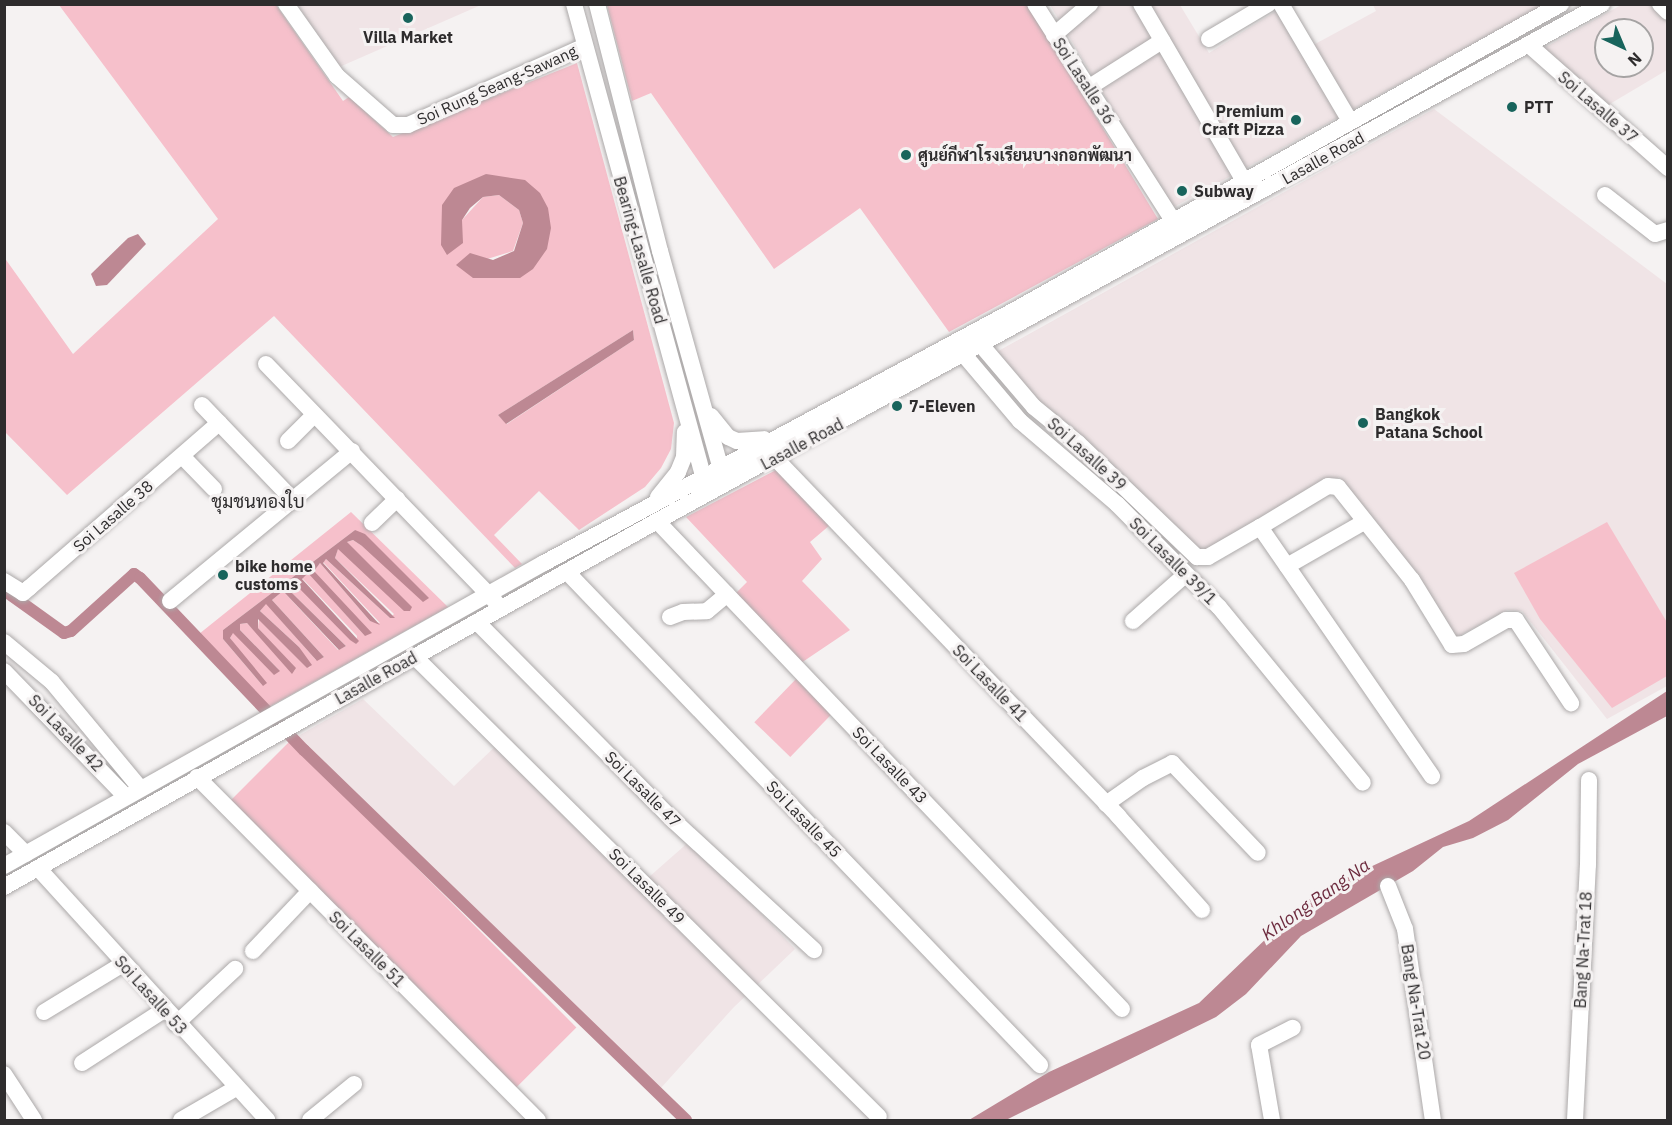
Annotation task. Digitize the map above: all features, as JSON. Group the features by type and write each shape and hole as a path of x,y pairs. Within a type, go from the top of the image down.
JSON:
{"street":[{"name":"Soi Rung Seang-Sawang","path":"285,4 337,76 393,125 408,125 584,47"},
{"name":"Bearing-Lasalle Road","path":"574,4 708,494"},
{"name":"Bearing-Lasalle Road","path":"597,4 698,388 726,484"},
{"name":"Soi Lasalle 36","path":"1035,4 1182,235"},
{"path":"1054,35 1090,4"},
{"path":"1141,4 1244,179"},
{"path":"1209,39 1268,4"},
{"path":"1281,4 1350,120"},
{"name":"Lasalle Road","path":"4,887 477,622 505,609 657,521 965,356 982,346 1019,317 1172,219 1561,4"},
{"name":"Lasalle Road","path":"4,866 638,511 787,431 1182,235 1602,4"},
{"path":"1660,4 1668,12"},
{"path":"579,29 602,23"},
{"path":"1088,88 1162,41"},
{"name":"Soi Lasalle 37","path":"1529,45 1668,168"},
{"path":"1605,195 1655,234 1668,230"},
{"name":"Soi Lasalle 39","path":"982,346 1034,407 1078,443 1197,557 1208,557 1334,485 1413,580 1452,645 1464,644 1506,620 1515,620 1571,703"},
{"name":"Soi Lasalle 39/1","path":"965,356 1020,421 1117,504 1219,607 1363,783"},
{"path":"266,364 505,609"},
{"path":"698,388 709,412 728,437 752,442 787,431"},
{"path":"638,511 658,497 678,472 685,441 682,402"},
{"path":"202,405 294,501"},
{"path":"288,441 314,415"},
{"name":"Soi Lasalle 38","path":"4,581 23,593 219,423"},
{"path":"170,601 352,451"},
{"path":"182,456 214,489"},
{"name":"Soi Lasalle 41","path":"775,458 1106,804 1202,910"},
{"path":"372,523 397,499"},
{"name":"Soi Lasalle 43","path":"657,521 1122,1009"},
{"path":"1287,566 1364,522"},
{"path":"1260,527 1432,776"},
{"name":"Soi Lasalle 45","path":"543,563 561,577 1040,1065"},
{"path":"1133,621 1185,575"},
{"path":"670,617 683,612 707,610 727,594"},
{"name":"Soi Lasalle 47","path":"477,622 673,820 814,950"},
{"path":"4,642 52,682 78,714 133,793"},
{"name":"Soi Lasalle 49","path":"415,657 879,1117"},
{"name":"Soi Lasalle 42","path":"4,671 62,729 133,793"},
{"path":"62,729 78,714"},
{"path":"1106,804 1172,763 1258,853"},
{"name":"Soi Lasalle 51","path":"198,777 538,1120"},
{"name":"Bang Na-Trat 18","path":"1575,1120 1589,780"},
{"path":"4,832 26,854"},
{"name":"Soi Lasalle 53","path":"38,868 176,1024 267,1120"},
{"name":"Bang Na-Trat 20","path":"1388,886 1405,929 1433,1120"},
{"path":"253,951 310,891"},
{"path":"44,1012 123,964"},
{"path":"176,1024 235,969"},
{"path":"82,1063 164,1010"},
{"path":"1272,1120 1259,1045 1293,1028"},
{"path":"4,1074 34,1120"},
{"path":"310,1120 354,1084"},
{"path":"181,1120 236,1088"}],"shaded area":[{"path":"59,5 276,5 343,101 349,97 393,137 577,63 674,423 671,449 661,468 645,487 579,530 539,491 494,535 522,564 515,568 274,316 67,495 5,432 4,257 73,354 218,219","holes":["486,174 551,228 473,278 484,260 513,251 523,223 519,210 499,195 483,197 462,220","633,330 634,340 507,424 498,415"]},
{"path":"298,5 481,5 337,68"},
{"name":"ศูนย์กีฬาโรงเรียนบางกอกพัฒนา","path":"607,5 1028,5 1158,219 949,332 860,208 774,269 651,93 632,101"},
{"path":"1050,5 1180,5 1209,53 1276,11 1304,50 1376,11 1373,5 1544,5 1172,208"},
{"path":"1621,5 1667,5 1667,70 1654,78 1654,18 1598,18"},
{"path":"1594,20 1594,78 1654,78 1593,114 1530,56"},
{"name":"Bangkok Patana School","path":"1434,109 1667,284 1667,686 1607,719 1522,611 1507,610 1457,637 1412,569 1339,477 1202,556 1037,405 993,354"},
{"path":"778,469 830,525 810,542 822,559 802,581 850,630 801,663 735,594 747,582 686,517"},
{"path":"351,512 448,607 269,707 199,634","holes":["355,530 362,546 353,540 347,542 348,546 411,607 410,610 338,548 335,558 394,614 390,618 326,559 323,562 380,623 370,621 320,563 313,571 365,636 308,572 302,578 357,636 356,644 295,583 289,587 291,592 346,646 338,650 283,591 272,600 324,657 316,660 266,603 260,611 299,647 310,668 259,619 258,628 296,672 247,623 240,624 240,630 280,671 233,632 230,638 263,686 223,639 223,630"]},
{"path":"1607,522 1668,624 1667,676 1612,708 1540,619 1514,573"},
{"path":"796,679 832,714 790,757 754,722"},
{"path":"363,699 454,786 504,738 649,877 691,840 795,949 734,1007 660,1089 293,739"},
{"path":"290,741 576,1027 513,1091 226,805"}],"water":[{"path":"486,174 525,180 540,193 548,208 551,228 547,249 533,269 520,278 473,278 456,265 470,253 493,260 514,251 523,223 519,210 499,195 483,197 470,208 462,220 463,243 447,255 441,245 442,205 454,188"},
{"path":"138,234 146,244 107,285 96,286 91,274 128,238"},
{"path":"633,330 634,340 506,424 498,415"},
{"path":"355,530 365,534 429,598 423,602 362,546 353,540 347,542 412,607 410,611 404,611 338,549 335,558 395,618 390,618 326,559 323,563 380,625 370,621 320,563 314,571 372,633 365,636 308,573 302,579 359,641 356,644 350,640 294,583 289,587 291,592 346,646 339,650 283,591 272,600 324,657 317,661 266,604 260,611 299,647 312,665 307,668 258,619 258,628 296,668 292,674 247,623 240,624 240,630 280,671 274,675 233,633 230,638 267,683 263,686 223,639 223,630"},
{"name":"Khlong Bang Na","path":"1667,691 1667,716 1578,764 1508,820 1473,838 1443,847 1413,871 1301,936 1246,994 1216,1017 1006,1120 969,1120 1049,1072 1199,1003 1300,906 1325,888 1469,821"}],"waterway":[{"path":"4,590 64,633 71,631 134,574 140,578 304,750 686,1120"}],"place":[{"name":"Villa Market","path":"408,18"},
{"name":"PTT","path":"1512,107"},
{"name":"Premium Craft Pizza","path":"1296,120"},
{"name":"ศูนย์กีฬาโรงเรียนบางกอกพัฒนา","path":"906,155"},
{"name":"Subway","path":"1182,191"},
{"name":"7-Eleven","path":"897,406"},
{"name":"Bangkok Patana School","path":"1363,423"},
{"name":"bike home customs","path":"223,575"}],"district":[{"name":"ชุมชนทองใบ","path":"258,502"}]}
